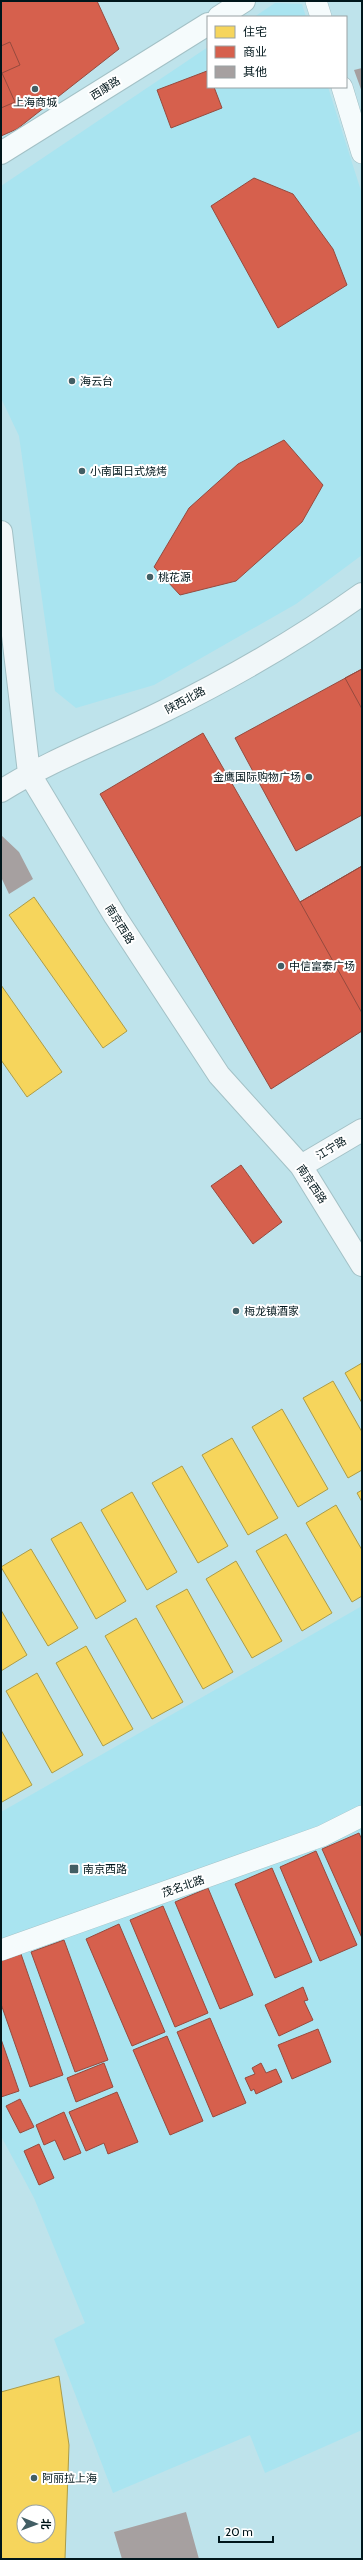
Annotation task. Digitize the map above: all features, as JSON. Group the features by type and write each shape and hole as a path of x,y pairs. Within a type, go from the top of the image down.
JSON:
{"main road":[{"name":"南京西路","path":"1,532 30,773 115,916 219,1074 300,1166 362,1264"},
{"name":"陕西北路","path":"1,791 30,773 164,711 267,656 314,628 362,594"},
{"name":"江宁路","path":"300,1166 362,1130"}],"street":[{"path":"221,16 244,1"},
{"path":"316,1 321,16"},
{"name":"西康路","path":"1,153 207,25"},
{"path":"342,88 362,153"},
{"name":"茂名北路","path":"1,1950 322,1836 362,1816"}],"shaded area":[{"path":"275,3 302,4 306,16 256,16"},
{"path":"207,48 207,88 328,88 362,194 362,555 296,604 154,685 76,708 55,691 19,436 1,398 1,186"},
{"path":"362,1606 362,1805 319,1828 1,1939 1,1812"},
{"path":"362,1825 362,2430 265,2473 250,2435 113,2493 54,2339 85,2323 34,2198 1,2136 1,1956"}],"building: 住宅":[{"path":"34,897 127,1031 103,1048 9,915"},
{"path":"1,985 62,1072 27,1097 1,1060"},
{"path":"362,1363 362,1403 345,1373"},
{"path":"333,1381 362,1432 362,1470 348,1478 303,1398"},
{"path":"282,1409 328,1489 298,1507 252,1427"},
{"path":"232,1438 278,1518 248,1535 202,1455"},
{"path":"182,1466 228,1546 198,1563 152,1483"},
{"path":"362,1490 362,1502 357,1493"},
{"path":"132,1492 177,1572 147,1590 101,1510"},
{"path":"336,1505 362,1550 362,1596 352,1602 306,1523"},
{"path":"81,1522 126,1601 96,1619 51,1539"},
{"path":"286,1534 332,1613 302,1631 256,1551"},
{"path":"31,1549 78,1628 48,1646 1,1567"},
{"path":"236,1561 282,1641 252,1658 206,1579"},
{"path":"187,1589 233,1672 203,1689 156,1606"},
{"path":"1,1610 27,1655 1,1671"},
{"path":"136,1618 183,1702 152,1719 105,1636"},
{"path":"86,1646 133,1729 103,1746 56,1663"},
{"path":"37,1673 83,1755 52,1773 6,1691"},
{"path":"1,1730 32,1785 2,1802 1,1801"},
{"name":"阿丽拉上海","path":"59,2376 69,2445 65,2559 1,2559 1,2392"}],"building: 商业":[{"name":"上海商城","path":"1,1 97,1 119,49 17,129 1,136"},
{"path":"10,42 20,65 2,73 15,102 1,108 1,46"},
{"path":"207,71 207,88 214,88 222,108 171,128 157,90"},
{"path":"254,178 293,194 333,249 347,285 278,328 211,206"},
{"path":"284,440 323,485 302,522 236,581 180,595 154,567 189,508 238,464"},
{"path":"362,669 362,709 345,678"},
{"name":"金鹰国际购物广场","path":"362,669 362,815 296,851 235,738"},
{"name":"中信富泰广场","path":"203,733 300,902 362,866 362,1031 271,1089 100,794"},
{"path":"362,866 362,1013 300,902"},
{"path":"241,1165 282,1222 253,1244 211,1186"},
{"path":"359,1833 362,1840 362,1938 322,1849"},
{"path":"316,1851 357,1945 320,1961 280,1867"},
{"path":"272,1868 312,1962 275,1978 235,1884"},
{"path":"208,1888 253,1995 220,2009 175,1902"},
{"path":"163,1906 208,2013 175,2027 130,1920"},
{"path":"119,1924 165,2032 132,2046 86,1939"},
{"path":"64,1940 108,2060 75,2072 31,1952"},
{"path":"21,1954 63,2075 30,2087 1,2004 1,1961"},
{"path":"303,1987 308,2000 304,2001 313,2020 279,2036 265,2005"},
{"path":"210,2018 246,2103 213,2117 177,2032"},
{"path":"318,2029 331,2062 292,2079 278,2045"},
{"path":"167,2036 203,2121 170,2135 133,2050"},
{"path":"1,2039 19,2091 1,2097"},
{"path":"104,2063 113,2087 76,2102 67,2078"},
{"path":"261,2063 266,2073 276,2069 282,2082 256,2094 254,2089 251,2091 245,2078 255,2074 252,2068"},
{"path":"117,2092 138,2142 108,2154 104,2143 86,2151 69,2112"},
{"path":"20,2099 34,2127 20,2133 6,2106"},
{"path":"64,2112 81,2153 64,2160 55,2140 44,2145 36,2125"},
{"path":"39,2144 54,2178 39,2185 24,2151"}],"building: 其他":[{"path":"362,68 362,92 354,70"},
{"path":"1,835 19,852 33,879 9,894 1,877"},
{"path":"186,2512 199,2559 122,2559 114,2532"}],"place":[{"name":"上海商城","path":"35,89"},
{"name":"海云台","path":"72,381"},
{"name":"小南国日式烧烤","path":"82,471"},
{"name":"桃花源","path":"150,577"},
{"name":"金鹰国际购物广场","path":"309,777"},
{"name":"中信富泰广场","path":"281,966"},
{"name":"梅龙镇酒家","path":"236,1311"},
{"name":"南京西路","path":"74,1869"},
{"name":"阿丽拉上海","path":"34,2478"}]}
